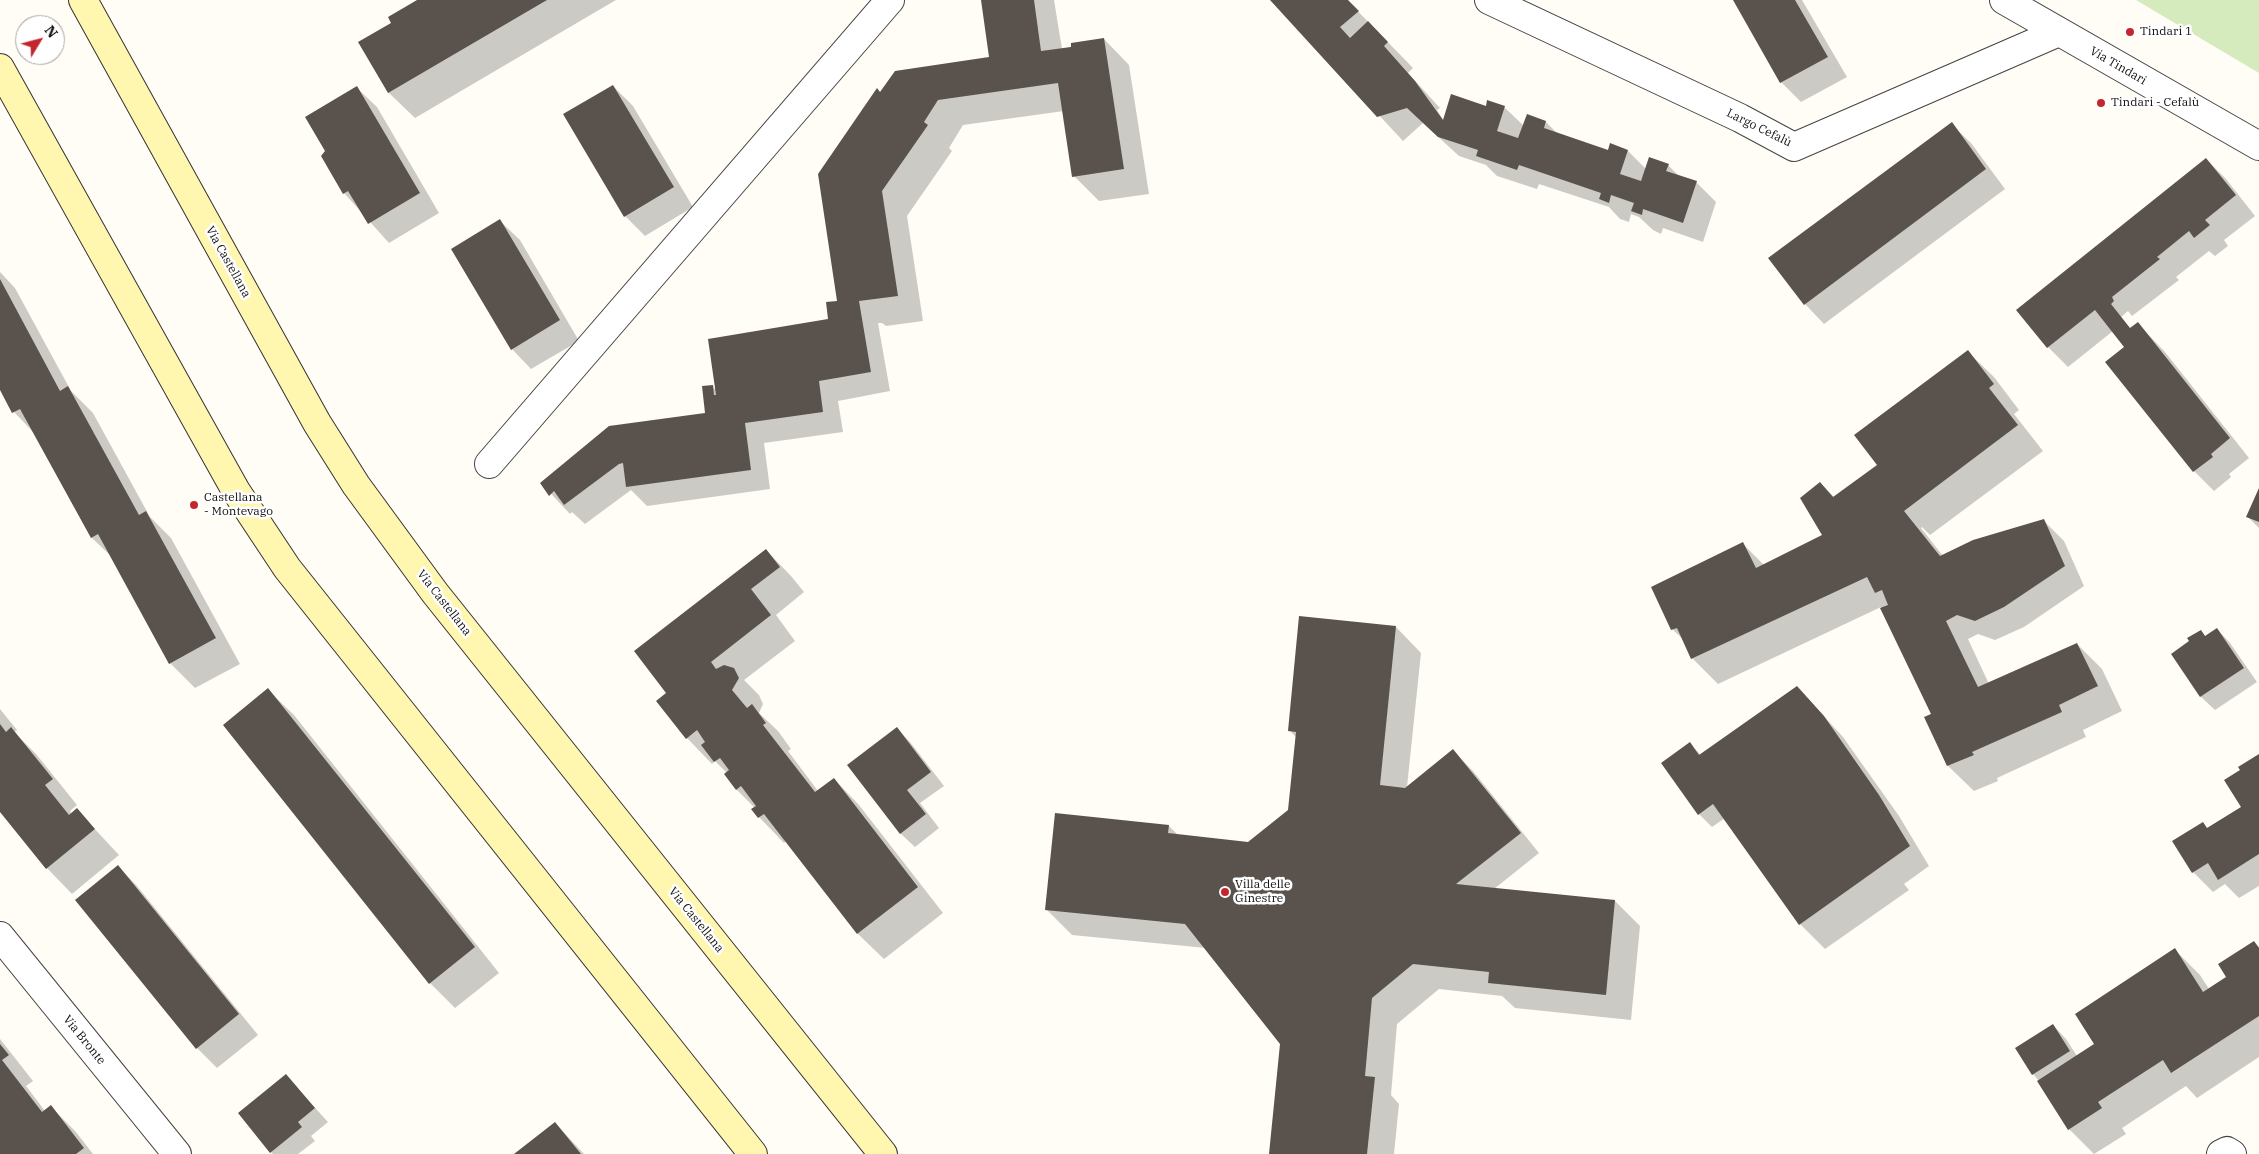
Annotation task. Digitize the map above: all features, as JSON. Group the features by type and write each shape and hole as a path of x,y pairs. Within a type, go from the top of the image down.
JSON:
{"main road":[{"name":"Via Castellana","path":"83,0 318,422 356,485 435,593 883,1154"},
{"path":"0,68 236,491 287,568 753,1154"}],"street":[{"path":"489,464 890,0"},
{"name":"Largo Cefalù","path":"1488,0 1740,118 1794,146 2059,32"},
{"name":"Via Tindari","path":"2004,0 2259,146"},
{"name":"Via Bronte","path":"0,936 167,1150"},
{"path":"2221,1154 2227,1151 2232,1154"}],"green space":[{"path":"2136,0 2259,0 2259,73"}],"building":[{"path":"417,0 547,0 388,93 358,42 391,23 388,17"},
{"path":"981,0 1034,0 1041,51 1071,47 1071,43 1104,38 1124,169 1072,177 1058,83 938,100 924,122 928,125 882,191 898,296 859,301 871,372 819,381 823,412 745,423 751,470 626,487 623,463 619,464 564,505 554,491 549,496 540,483 609,426 705,413 702,386 713,385 714,395 716,395 708,339 828,319 826,302 837,301 818,174 877,88 880,92 895,71 989,57"},
{"path":"1270,0 1348,0 1359,11 1340,27 1350,38 1368,21 1388,42 1384,46 1415,81 1443,120 1451,94 1486,106 1487,100 1505,106 1497,131 1518,138 1527,114 1546,121 1544,128 1608,150 1610,143 1628,150 1620,174 1641,181 1649,157 1669,164 1666,171 1697,181 1683,223 1643,209 1642,215 1631,211 1634,203 1611,195 1609,203 1599,199 1601,193 1519,165 1517,170 1476,156 1478,150 1438,137 1407,108 1377,117"},
{"path":"1733,0 1795,0 1828,57 1780,83"},
{"path":"613,85 674,187 624,217 563,114"},
{"path":"357,86 420,193 368,224 348,191 343,194 321,156 325,151 305,117"},
{"path":"1952,122 1986,169 1804,305 1768,258"},
{"path":"2206,158 2236,195 2205,220 2210,225 2194,238 2189,231 2157,257 2160,259 2112,297 2114,301 2111,304 2130,328 2138,322 2230,438 2211,454 2213,457 2193,472 2105,362 2124,347 2095,310 2047,348 2016,310"},
{"path":"500,219 560,320 511,350 451,249"},
{"path":"0,279 60,391 68,386 139,515 146,511 216,638 169,664 98,534 91,538 20,409 12,413 0,390"},
{"path":"1968,350 1994,384 1989,388 2018,425 1904,511 1940,556 1973,540 2044,519 2065,566 2004,607 1975,621 1957,615 1946,621 1978,687 2077,643 2098,686 2059,705 2062,712 1972,752 1974,755 1947,766 1924,717 1931,714 1880,608 1888,605 1882,590 1875,593 1867,577 1691,659 1677,628 1671,630 1651,587 1743,542 1756,568 1822,535 1800,498 1820,482 1833,497 1877,465 1854,435"},
{"path":"2259,488 2259,522 2246,517"},
{"path":"766,549 780,567 751,589 771,615 711,662 716,669 724,665 734,668 739,678 732,690 747,708 752,704 766,723 763,725 815,792 834,778 918,887 857,934 764,814 758,818 751,809 756,806 741,786 736,790 724,774 729,770 720,758 714,762 701,745 705,742 697,730 686,739 656,701 666,693 634,651"},
{"name":"Villa delle Ginestre","path":"1299,616 1396,626 1380,785 1405,788 1453,749 1521,833 1456,884 1615,900 1606,995 1488,983 1489,972 1413,964 1372,998 1365,1076 1375,1077 1367,1154 1269,1154 1280,1044 1185,924 1045,910 1055,813 1169,825 1168,833 1248,842 1288,810 1296,732 1288,731"},
{"path":"2217,628 2244,668 2200,697 2171,654 2189,641 2187,638 2201,630 2205,636"},
{"path":"1797,686 1824,716 1879,795 1910,846 1799,925 1713,804 1698,815 1661,763 1690,742 1699,755"},
{"path":"268,688 475,947 429,984 223,725"},
{"path":"0,724 6,732 11,727 53,779 45,785 69,815 77,808 95,829 46,869 0,812"},
{"path":"897,727 931,772 907,790 926,814 900,834 847,765"},
{"path":"2259,754 2259,854 2218,880 2208,863 2192,873 2172,841 2203,822 2207,828 2241,807 2224,780 2240,770 2238,767"},
{"path":"118,865 239,1014 196,1049 75,900"},
{"path":"2254,941 2259,948 2259,1016 2171,1073 2163,1060 2098,1102 2102,1108 2068,1130 2037,1081 2094,1044 2075,1014 2175,948 2203,992 2226,977 2218,964"},
{"path":"2053,1024 2070,1051 2032,1075 2015,1048"},
{"path":"0,1044 9,1055 2,1060 42,1112 51,1105 84,1148 76,1154 0,1154"},
{"path":"286,1074 315,1108 298,1122 302,1127 270,1153 238,1113"},
{"path":"555,1122 581,1154 514,1154"}],"place":[{"name":"Tindari 1","path":"2130,32"},
{"name":"Tindari - Cefalù","path":"2101,103"},
{"name":"Castellana - Montevago","path":"194,505"},
{"name":"Villa delle Ginestre","path":"1225,892"}]}
